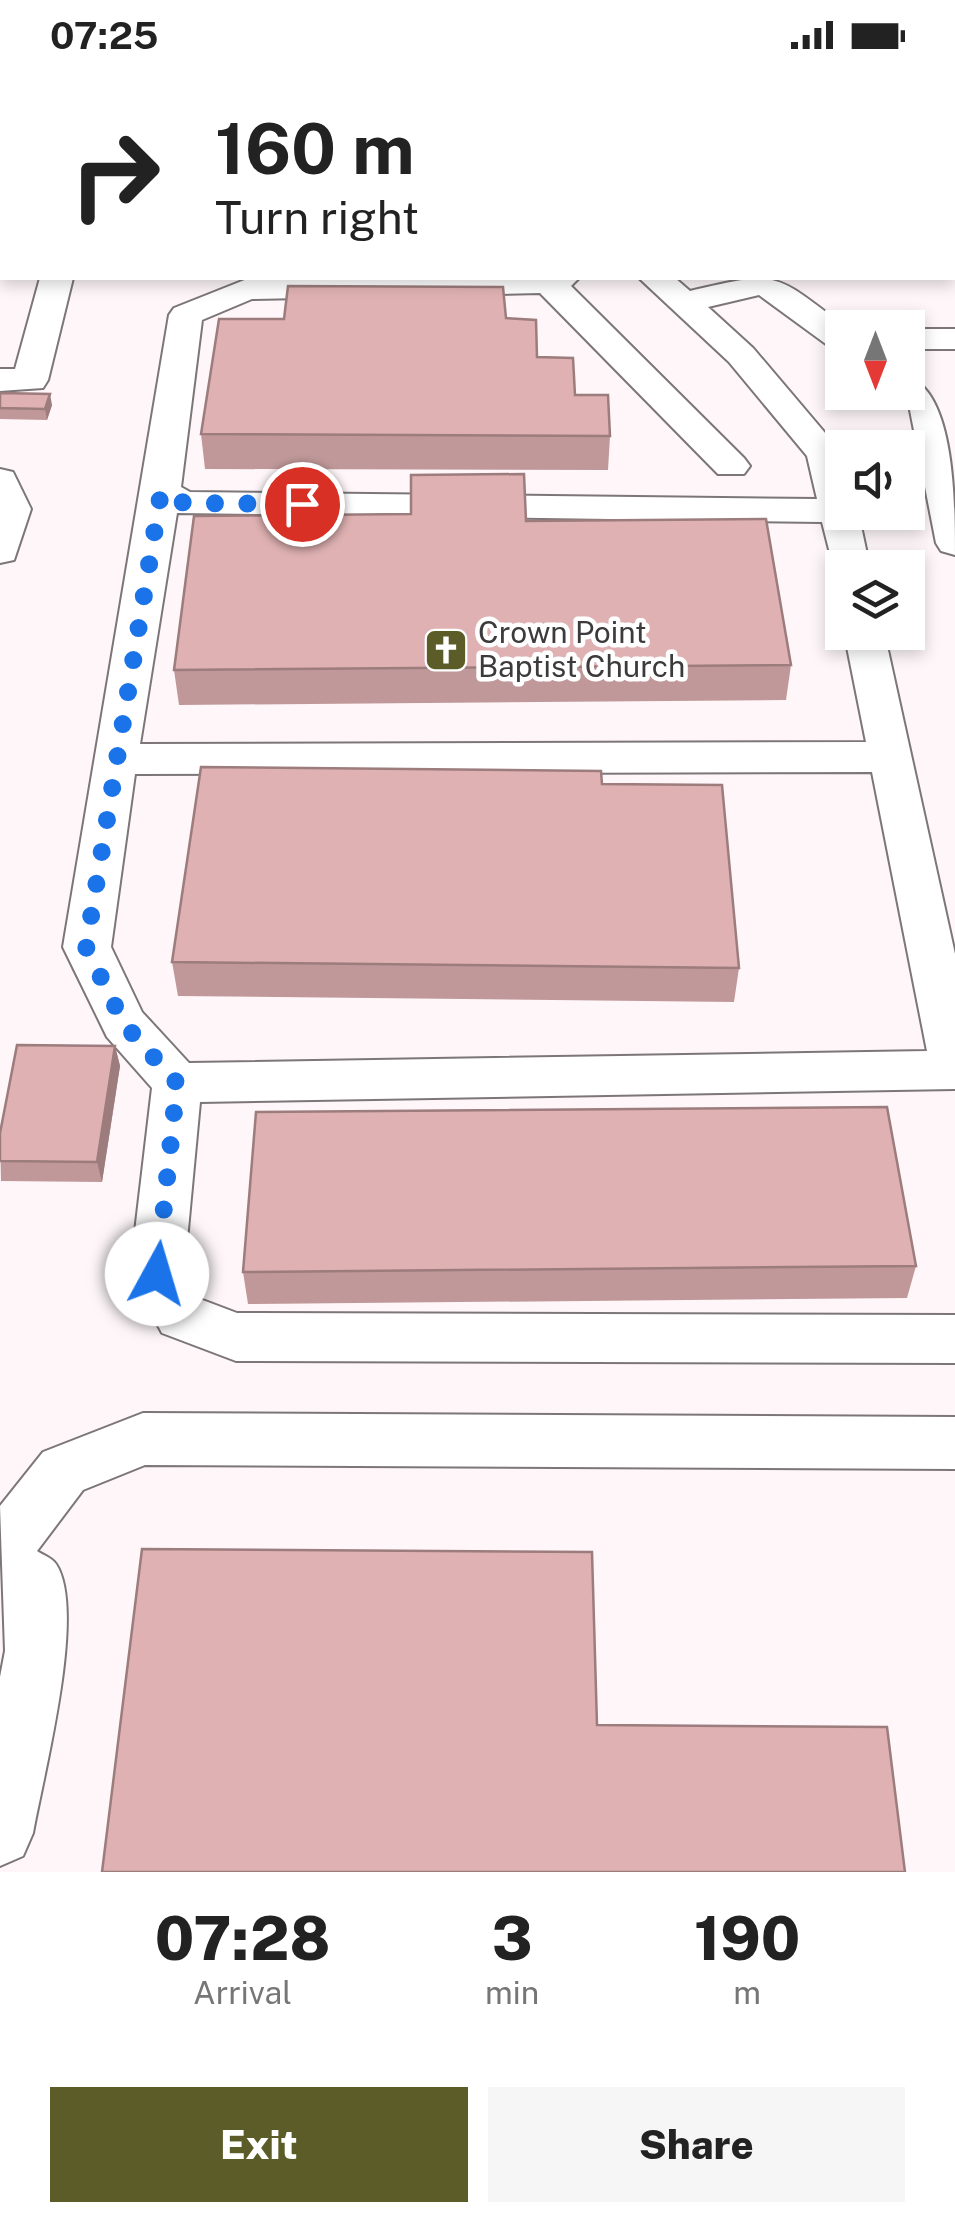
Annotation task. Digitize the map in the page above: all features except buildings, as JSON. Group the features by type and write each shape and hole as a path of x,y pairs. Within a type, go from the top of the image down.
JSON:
{"lane":[{"path":"0,380 30,380 55,280"},
{"path":"731,466 556,280 247,289 186,315 86,947 124,1024 177,1083 157,1274 181,1316 236,1337 955,1338"},
{"path":"658,280 741,355 825,454"},
{"path":"684,303 765,283 825,327"},
{"path":"925,339 955,339"},
{"path":"925,400 955,542"},
{"path":"0,480 12,509 0,552"},
{"path":"161,492 184,503 825,511"},
{"path":"177,1083 955,1068 868,650"},
{"path":"116,759 889,757"},
{"path":"0,1552 63,1472 142,1439 955,1443"},
{"path":"0,1562 33,1581 36,1651 0,1834"}],"place":[{"name":"Crown Point Baptist Church","path":"446,650"}],"route":[{"path":"157,1274 177,1083 124,1024 86,947 161,492 184,503 302,504"}]}
